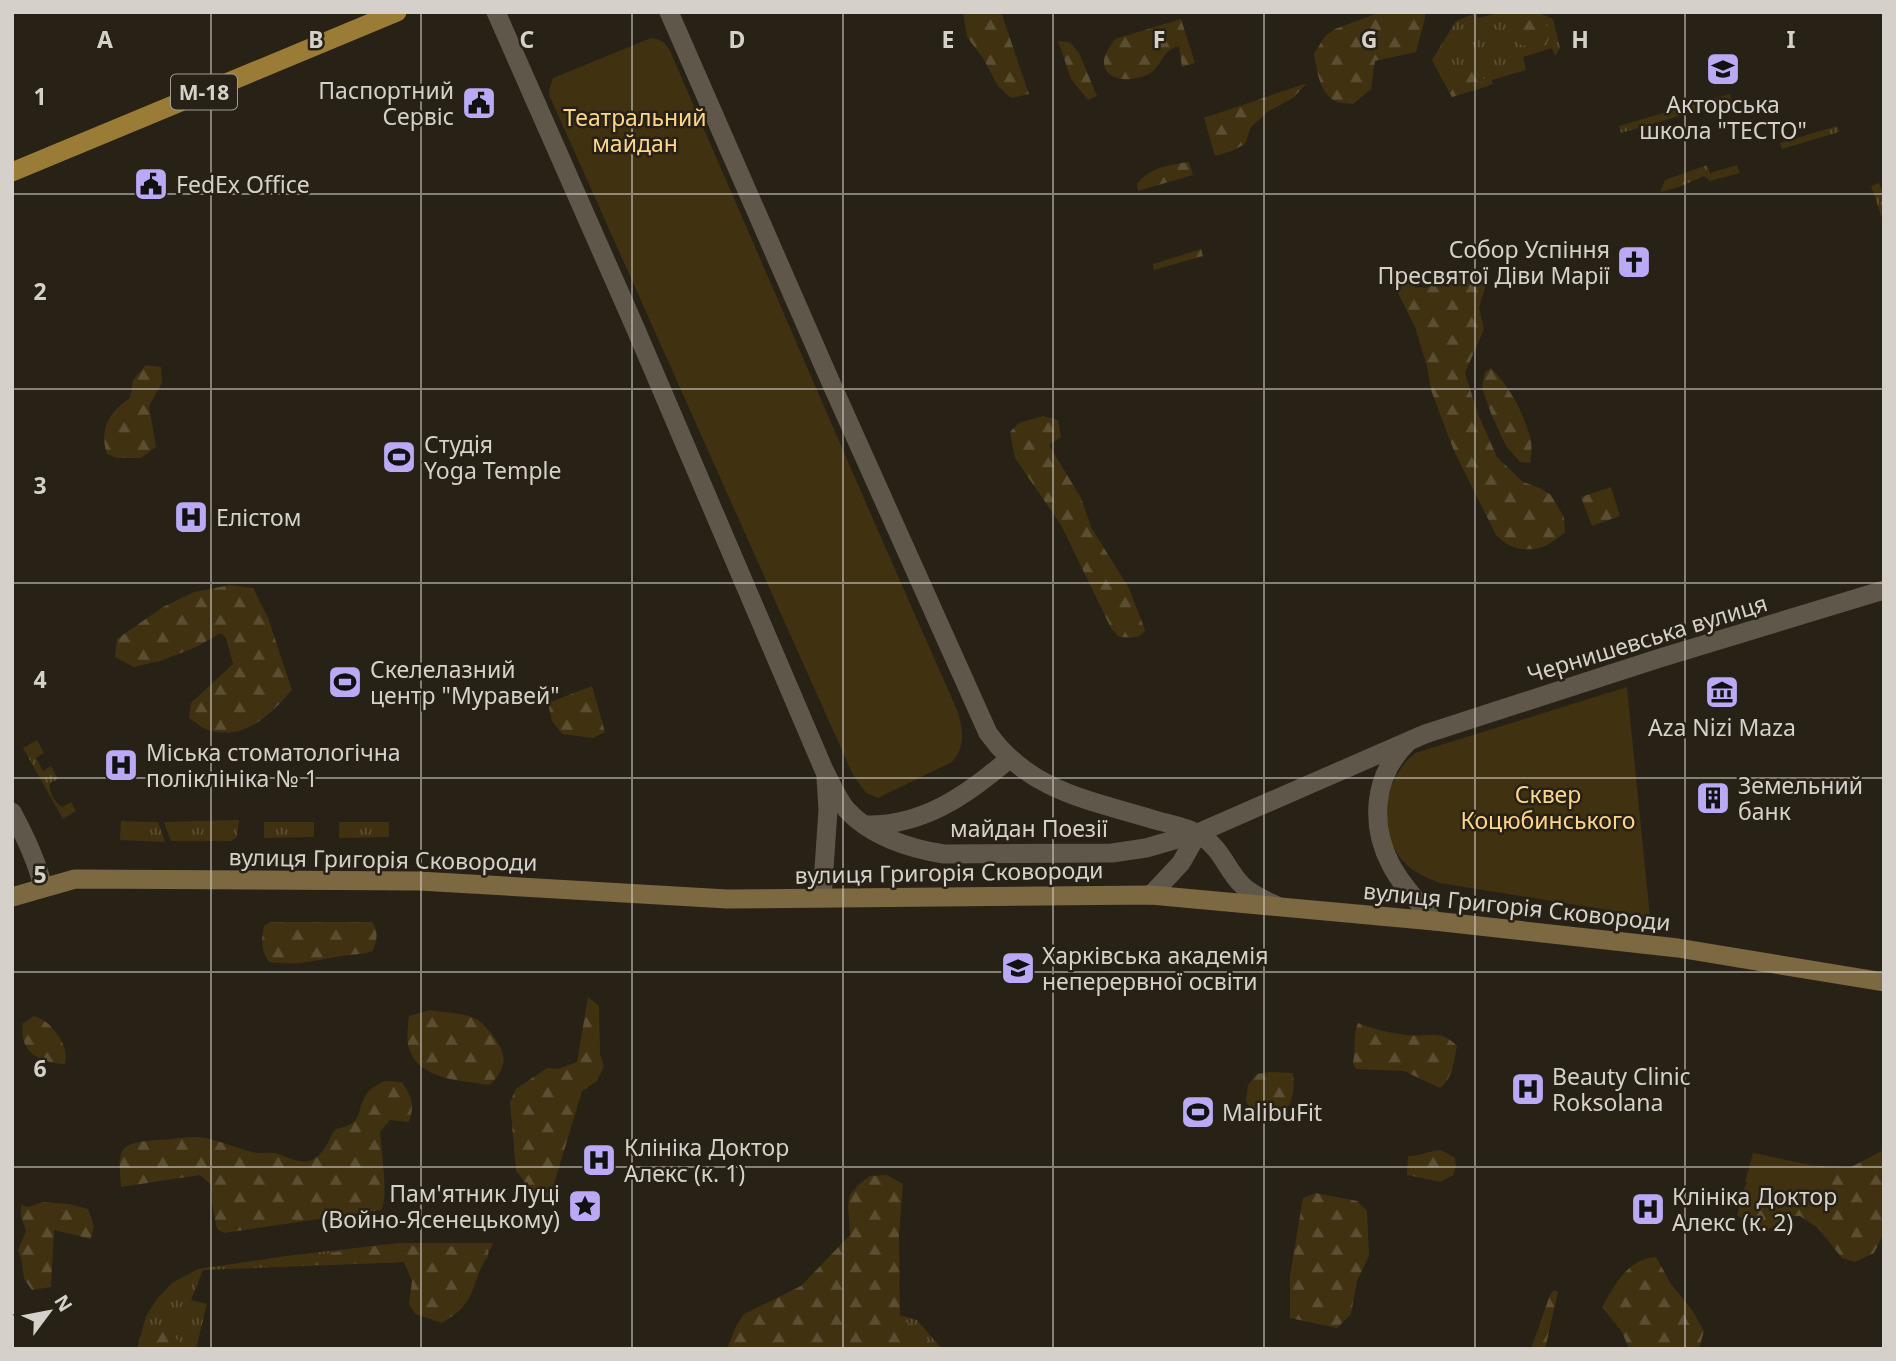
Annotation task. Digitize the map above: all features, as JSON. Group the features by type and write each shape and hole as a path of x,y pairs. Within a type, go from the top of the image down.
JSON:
{"main road":[{"name":"М-18","path":"12,172 397,12"},
{"name":"вулиця Григорія Сковороди","path":"12,897 75,879 419,881 727,899 1150,895 1434,921 1678,948 1884,982"}],"street":[{"path":"496,12 639,337 824,771 828,810 822,898"},
{"name":"майдан Поезії","path":"669,12 836,395 988,733 1009,759 1037,780 1060,791 1198,833"},
{"name":"Чернишевська вулиця","path":"1417,737 1884,590"},
{"path":"1417,737 1396,754 1386,772 1378,803 1379,834 1391,866 1434,921"},
{"name":"майдан Поезії","path":"824,771 847,809 865,824 894,841 922,851 944,854 1112,853 1146,848 1198,833 1417,737"},
{"name":"майдан Поезії","path":"865,824 886,825 928,813 967,792 1009,759"},
{"path":"12,812 40,872 43,887"},
{"path":"1150,895 1181,863 1198,833 1221,853 1242,886 1278,906"}],"green space":[{"path":"963,12 1001,12 1029,94 1011,98 998,86 983,58 967,37"},
{"path":"1381,12 1425,12 1416,52 1375,61 1371,89 1353,104 1335,101 1322,87 1314,54 1325,36 1335,29"},
{"path":"1504,12 1537,12 1553,19 1560,48 1555,56 1552,48 1523,57 1526,70 1492,80 1493,84 1452,97 1432,60 1456,21 1476,13 1478,18"},
{"path":"1538,18 1549,30 1546,45 1530,47 1518,44 1516,33 1520,26"},
{"path":"1181,19 1195,63 1182,67 1179,46 1168,52 1152,72 1141,77 1121,79 1110,75 1106,70 1105,57 1115,39"},
{"name":"Театральний майдан","path":"651,38 662,42 670,51 958,712 962,738 960,750 952,762 878,798 866,793 853,775 550,97 553,78"},
{"path":"1058,41 1070,42 1079,53 1097,96 1088,100 1071,79"},
{"path":"1434,57 1450,75 1472,70 1481,75 1488,86 1452,97 1432,60"},
{"path":"1307,83 1293,98 1269,111 1251,127 1245,144 1215,156 1204,118"},
{"path":"1730,94 1731,101 1621,133 1619,126"},
{"path":"1837,126 1839,132 1782,149 1780,143"},
{"path":"1189,162 1193,175 1138,191 1137,184 1154,170"},
{"path":"1707,165 1710,173 1737,165 1740,173 1710,181 1704,176 1660,192 1665,180"},
{"path":"1879,183 1884,196 1884,224 1871,186"},
{"path":"1201,249 1203,256 1154,270 1153,264"},
{"path":"1464,271 1479,271 1484,276 1485,287 1479,308 1484,329 1465,373 1478,414 1497,457 1523,482 1551,495 1564,517 1565,533 1548,545 1538,548 1512,546 1496,535 1454,451 1431,390 1415,327 1398,293 1398,283 1403,276 1411,277 1415,287 1426,288"},
{"path":"146,365 161,367 162,383 149,406 156,447 141,458 117,458 107,454 105,429 111,415 130,398 133,380"},
{"path":"1491,368 1516,402 1525,421 1531,441 1530,463 1520,462 1506,446 1492,416 1482,388 1485,372"},
{"path":"1043,416 1058,420 1061,437 1049,445 1081,498 1092,529 1129,588 1145,630 1140,635 1119,637 1111,628 1061,525 1015,458 1010,432 1019,423"},
{"path":"1611,487 1620,516 1592,526 1581,497"},
{"path":"230,585 253,588 268,618 292,690 256,724 234,732 221,732 206,729 189,718 191,703 233,664 226,638 221,633 194,648 160,661 134,667 115,657 117,639 163,607 194,592"},
{"path":"592,686 605,732 593,738 562,734 552,721 548,703"},
{"name":"Сквер Коцюбинського","path":"1627,687 1650,917 1440,883 1420,874 1403,861 1389,835 1387,805 1396,776 1415,753"},
{"path":"37,740 44,753 36,758 43,771 51,766 58,779 50,783 53,797 62,807 71,802 76,811 63,819 23,748"},
{"path":"239,820 237,837 231,841 171,841 164,822"},
{"path":"121,821 158,822 165,842 120,840"},
{"path":"264,822 314,822 314,837 264,838"},
{"path":"339,822 389,822 389,837 339,838"},
{"path":"270,922 372,922 376,929 376,939 373,951 365,953 297,963 269,962 264,954 262,940 264,926"},
{"path":"588,997 599,1006 600,1054 604,1066 597,1081 582,1091 551,1194 533,1199 516,1171 510,1102 516,1089 547,1068 558,1069 577,1062"},
{"path":"429,1010 472,1017 490,1032 500,1046 503,1065 490,1085 443,1077 422,1067 414,1059 408,1041 409,1016"},
{"path":"34,1016 47,1023 58,1035 65,1050 65,1064 39,1058 24,1042 23,1023"},
{"path":"1358,1023 1390,1032 1416,1036 1439,1035 1451,1040 1457,1046 1448,1080 1440,1088 1404,1071 1356,1069 1353,1063"},
{"path":"1293,1073 1292,1097 1280,1117 1251,1113 1246,1101 1248,1085 1257,1074"},
{"path":"384,1081 402,1082 410,1097 412,1110 409,1122 390,1120 380,1132 384,1185 381,1210 224,1233 217,1229 211,1185 200,1175 121,1187 120,1164 123,1150 134,1143 144,1141 199,1137 255,1153 273,1153 300,1161 314,1159 322,1152 335,1129 345,1127 356,1119 369,1091"},
{"path":"1441,1150 1455,1158 1453,1175 1441,1182 1407,1175 1408,1156"},
{"path":"1884,1150 1884,1233 1874,1253 1855,1262 1842,1258 1818,1228 1800,1216 1787,1216 1768,1230 1755,1229 1737,1215 1743,1190 1756,1167 1851,1167"},
{"path":"1753,1153 1835,1170 1824,1217 1745,1182"},
{"path":"887,1175 903,1184 899,1235 900,1319 916,1327 937,1349 727,1349 744,1314 801,1286 850,1235 848,1205 850,1195 858,1185 870,1176"},
{"path":"1316,1193 1357,1201 1367,1211 1369,1256 1357,1281 1351,1314 1337,1328 1290,1318 1290,1276 1303,1198"},
{"path":"43,1202 88,1209 94,1226 91,1239 54,1230 51,1287 32,1290 24,1279 18,1250 26,1231 21,1217 21,1205 29,1207"},
{"path":"399,1243 493,1243 486,1259 203,1270 191,1300 207,1304 196,1349 137,1349 146,1316 157,1299 172,1283 198,1269"},
{"path":"381,1245 484,1247 488,1256 465,1304 442,1323 415,1314 409,1304 412,1281 404,1262 314,1265 291,1261"},
{"path":"1656,1257 1671,1284 1692,1310 1704,1331 1699,1349 1629,1349 1622,1332 1602,1307 1623,1274 1637,1263"},
{"path":"1554,1290 1558,1292 1545,1349 1531,1349 1550,1295"},
{"path":"899,1315 917,1320 942,1349 904,1349"},
{"path":"159,1329 173,1335 181,1349 154,1349"}],"place":[{"name":"Акторська школа \"ТЕСТО\"","path":"1723,69"},
{"name":"Паспортний Сервіс","path":"479,103"},
{"name":"FedEx Office","path":"151,184"},
{"name":"Собор Успіння Пресвятої Діви Марії","path":"1634,262"},
{"name":"Студiя Yoga Temple","path":"399,457"},
{"name":"Елістом","path":"191,517"},
{"name":"Скелелазний центр \"Муравей\"","path":"345,682"},
{"name":"Aza Nizi Maza","path":"1722,692"},
{"name":"Міська стоматологічна поліклініка № 1","path":"121,765"},
{"name":"Земельний банк","path":"1713,798"},
{"name":"Харківська академія неперервної освіти","path":"1018,968"},
{"name":"Beauty Clinic Roksolana","path":"1528,1089"},
{"name":"MalibuFit","path":"1198,1112"},
{"name":"Клініка Доктор Алекс (к. 1)","path":"599,1160"},
{"name":"Пам'ятник Луці (Войно-Ясенецькому)","path":"585,1206"},
{"name":"Клініка Доктор Алекс (к. 2)","path":"1648,1209"}]}
